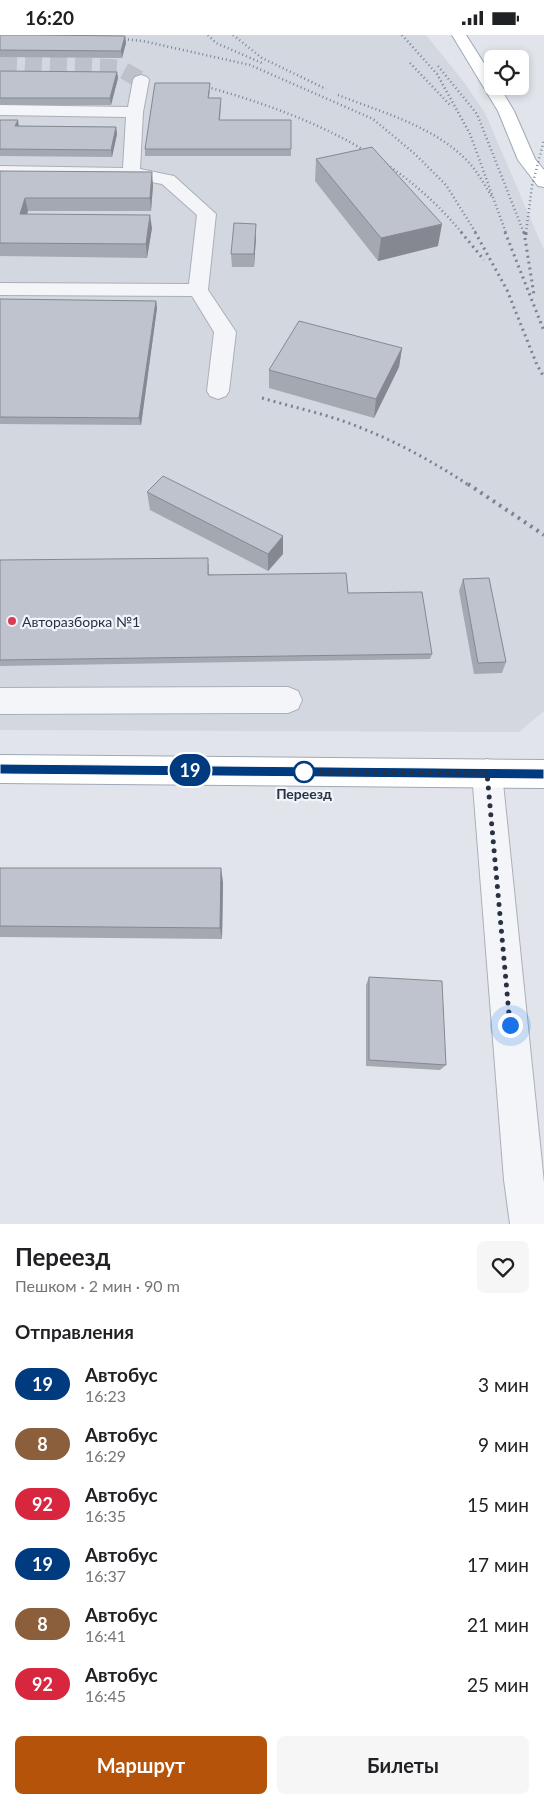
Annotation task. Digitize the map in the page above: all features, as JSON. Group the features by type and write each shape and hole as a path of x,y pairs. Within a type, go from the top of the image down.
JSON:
{"main road":[{"path":"459,35 506,111 527,160 544,182"},
{"path":"0,769 544,774"}],"lane":[{"path":"132,173 135,112 141,80"},
{"path":"0,110 135,112"},
{"path":"0,171 132,173 168,180 207,214 198,290 225,332 218,391"},
{"path":"0,289 198,290"},
{"path":"0,701 288,700"},
{"path":"487,773 524,1180 530,1224"}],"shaded area":[{"path":"0,35 426,35 464,82 485,113 544,250 544,711 519,732 0,730"}],"building":[{"path":"0,35 125,36 121,51 0,50"},
{"path":"0,71 117,72 110,98 0,98"},
{"path":"155,83 210,83 208,98 221,98 219,120 291,120 291,149 145,149"},
{"path":"0,120 18,120 15,126 116,127 111,150 0,149"},
{"path":"372,147 442,224 381,238 316,159"},
{"path":"0,171 152,172 150,198 25,198 20,214 150,215 146,244 0,243"},
{"path":"234,223 256,224 254,254 231,254"},
{"path":"0,299 156,301 139,418 0,417"},
{"path":"299,321 402,348 376,399 269,370"},
{"path":"163,476 283,536 268,554 147,492"},
{"path":"208,558 208,575 346,573 348,593 422,592 432,654 0,660 0,560"},
{"path":"489,578 506,662 478,663 463,579"},
{"path":"0,868 221,868 220,928 0,926"},
{"path":"369,977 442,981 446,1065 369,1060"}],"tunnel":[{"path":"0,62 119,68 141,80"}],"railway":[{"path":"208,35 216,43 262,63"},
{"path":"233,35 262,58 326,89"},
{"path":"402,35 437,74 470,134 506,233"},
{"path":"112,38 143,41 250,65 373,119 415,154 446,185 476,233"},
{"path":"410,63 450,105"},
{"path":"438,66 477,114 524,233"},
{"path":"200,85 273,108 343,138 376,157 407,179 436,204 462,233"},
{"path":"338,95 391,115 443,141 471,165 492,197"},
{"path":"526,233 532,186 544,140"},
{"path":"461,232 484,260"},
{"path":"475,232 507,290 537,365 544,377"},
{"path":"505,232 544,331"},
{"path":"524,232 534,295"},
{"path":"262,398 360,427 425,458 470,486"},
{"path":"468,484 544,535"}],"bus line":[{"name":"19","path":"0,769 544,774"}],"place":[{"name":"Авторазборка №1","path":"12,621"},
{"name":"Переезд","path":"304,772"}],"route":[{"path":"304,772 487,773 510,1025"}]}
